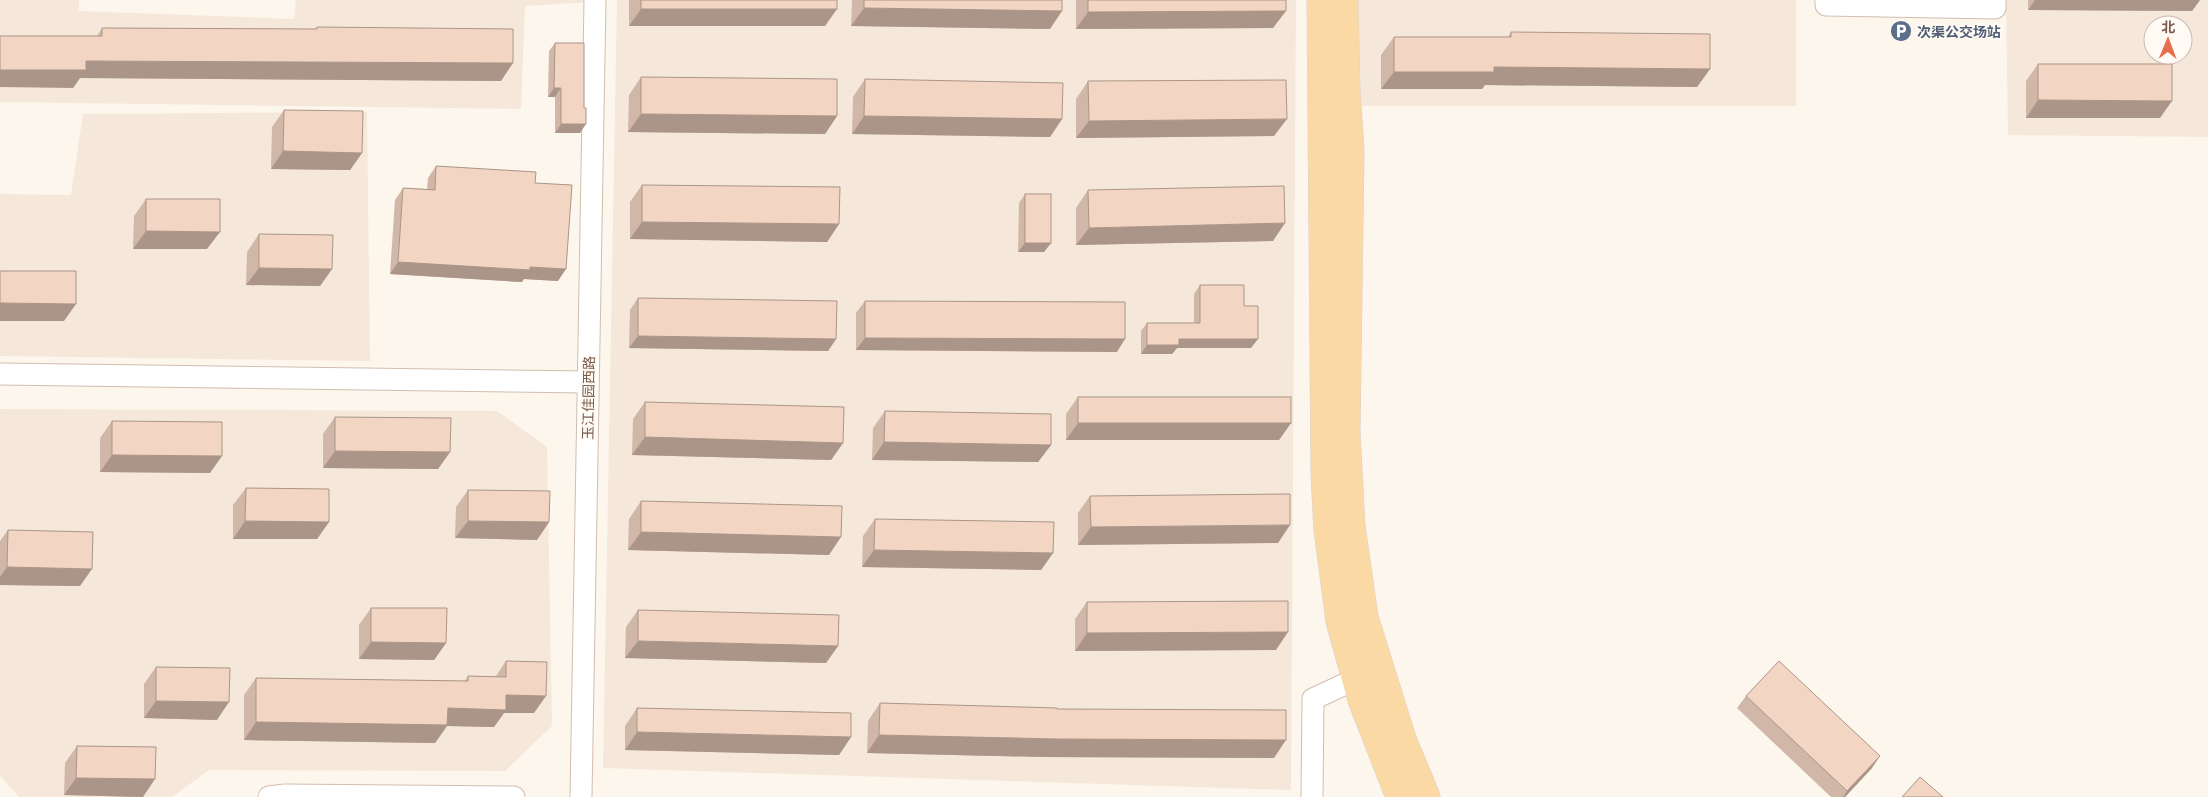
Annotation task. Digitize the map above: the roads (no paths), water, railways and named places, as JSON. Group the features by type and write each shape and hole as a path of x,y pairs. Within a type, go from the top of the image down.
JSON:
{"main road":[{"path":"1321,0 1325,475 1328,530 1340,621 1356,679 1390,777 1400,797"},
{"path":"1344,0 1346,89 1350,151 1346,432 1351,526 1364,617 1402,739 1426,797"}],"street":[{"name":"玉江佳园西路","path":"581,797 595,0"},
{"path":"1826,0 1826,5 1995,8 1995,0"},
{"path":"0,374 588,382"},
{"path":"1312,797 1313,699 1356,679"},
{"path":"269,797 285,795 514,797"}],"place":[{"name":"次渠公交场站","path":"1901,31"}]}
